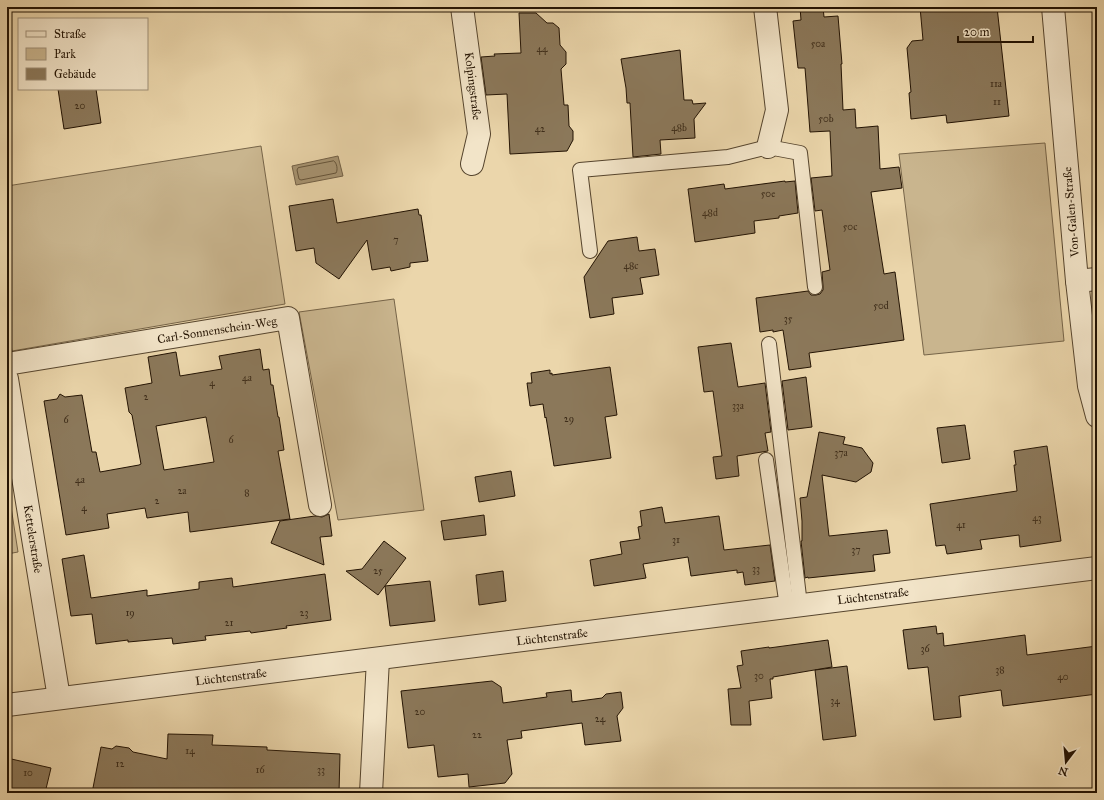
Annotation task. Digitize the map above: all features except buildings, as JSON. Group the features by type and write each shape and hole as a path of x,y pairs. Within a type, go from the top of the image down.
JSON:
{"street":[{"name":"Kolpingstraße","path":"462,7 479,134 472,164"},
{"path":"765,7 778,110 768,147"},
{"name":"Von-Galen-Straße","path":"1053,7 1087,280 1088,386 1097,416"},
{"name":"Carl-Sonnenschein-Weg","path":"7,364 288,318 320,504"},
{"name":"Kettelerstraße","path":"7,379 59,698"},
{"name":"Lüchtenstraße","path":"7,705 1097,568"},
{"path":"371,793 378,659"}],"lane":[{"path":"590,251 580,170 728,157 768,147 800,153 815,286"},
{"path":"769,344 793,606"},
{"path":"766,460 793,606"}],"green space":[{"path":"1045,143 1064,341 924,355 899,154"},
{"path":"261,146 285,304 12,351 7,320 7,186"},
{"path":"394,299 424,510 338,520 299,312"},
{"path":"7,481 18,552 7,554"}],"water":[{"path":"338,156 343,176 296,185 292,166"}]}
